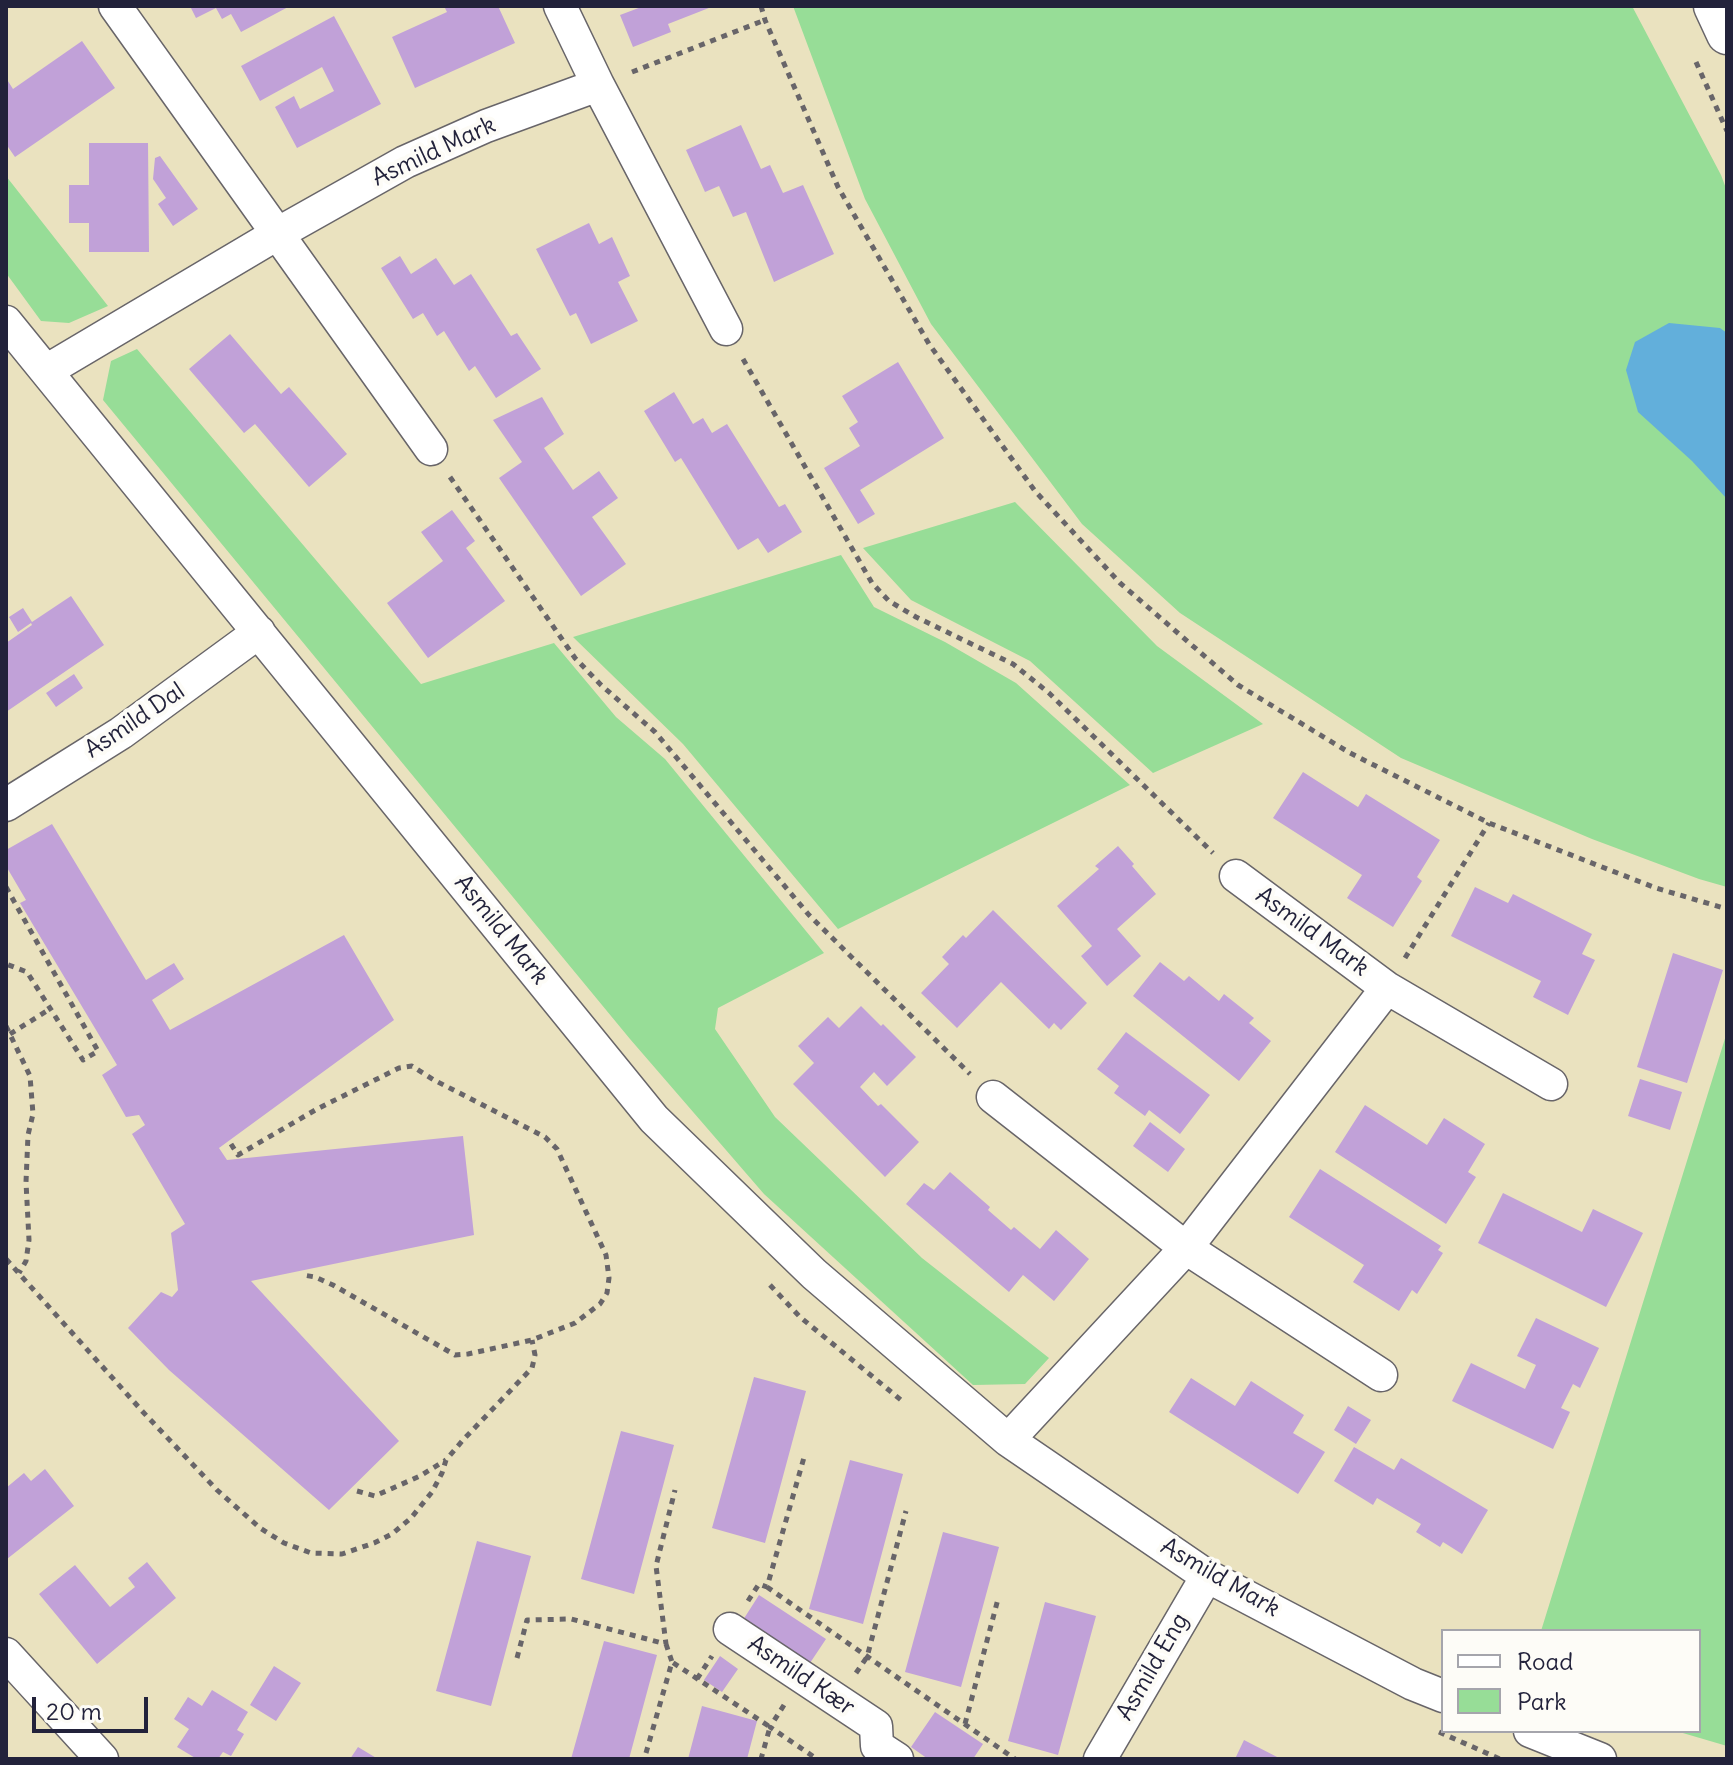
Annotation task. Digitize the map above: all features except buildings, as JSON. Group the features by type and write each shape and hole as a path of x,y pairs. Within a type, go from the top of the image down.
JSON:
{"street":[{"path":"115,6 431,449"},
{"path":"560,6 726,329"},
{"path":"1714,6 1727,34"},
{"name":"Asmild Mark","path":"46,371 405,162 486,126 598,85"},
{"name":"Asmild Mark","path":"6,322 654,1119 814,1274 1008,1440 1207,1576 1413,1684 1441,1695"},
{"name":"Asmild Dal","path":"6,805 121,733 259,632"},
{"name":"Asmild Mark","path":"1236,876 1387,988 1551,1084"},
{"name":"Asmild Mark","path":"1008,1440 1186,1248 1387,988"},
{"path":"993,1097 1186,1248 1381,1375"},
{"name":"Asmild Eng","path":"1100,1759 1207,1576"},
{"name":"Asmild Kær","path":"730,1629 876,1726 877,1746 897,1759"},
{"path":"6,1654 102,1759"},
{"path":"1535,1733 1600,1759"}],"path":[{"path":"761,6 846,200 929,344 1035,491 1120,583 1238,685 1350,753 1489,823 1656,888 1727,909"},
{"path":"598,85 765,20"},
{"path":"1696,61 1727,131"},
{"path":"726,329 872,583 889,601 916,617 1013,664 1049,693 1236,876"},
{"path":"431,449 575,658 655,732 809,915 993,1097"},
{"path":"1387,988 1489,823"},
{"path":"6,887 98,1051 83,1060 27,972 6,964"},
{"path":"10,1034 50,1009"},
{"path":"6,1026 30,1076 33,1114 28,1135 26,1182 29,1240 26,1261 18,1273"},
{"path":"231,1144 238,1155 317,1109 399,1068 412,1066 545,1137 557,1149 606,1255 609,1278 607,1293 600,1304 575,1323 532,1340 455,1355 333,1285 303,1275"},
{"path":"6,1259 217,1490 260,1528 284,1543 311,1553 342,1554 392,1534 422,1505 442,1473 446,1460"},
{"path":"357,1491 375,1496 420,1476 446,1460 532,1368 535,1355 532,1340"},
{"path":"767,1587 805,1454"},
{"path":"646,1753 672,1662 666,1644 656,1566 675,1490"},
{"path":"837,1700 867,1657 906,1511"},
{"path":"697,1679 759,1584 1015,1759"},
{"path":"965,1724 998,1599"},
{"path":"517,1658 527,1620 571,1619 666,1644"},
{"path":"672,1662 817,1759"},
{"path":"761,1759 770,1727"}],"green space":[{"path":"793,6 1632,6 1727,191 1727,887 1592,839 1401,758 1180,613 1082,524 931,324 865,199"},
{"path":"6,176 108,306 69,323 41,321 6,273"},
{"path":"137,349 421,684 554,643 616,717 665,759 824,953 718,1008 715,1029 775,1117 922,1258 1049,1358 1025,1384 973,1385 764,1194 630,1039 103,400 111,361"},
{"path":"1015,502 1157,646 1263,724 1153,773 1030,661 911,600 863,548"},
{"path":"841,555 874,607 945,642 1016,683 1130,785 838,929 683,744 573,637"},
{"path":"1727,1032 1727,1746 1683,1733 1701,1733 1701,1629 1542,1629"}],"water":[{"path":"1669,323 1720,328 1727,333 1727,499 1692,461 1638,412 1626,370 1635,342"}]}
